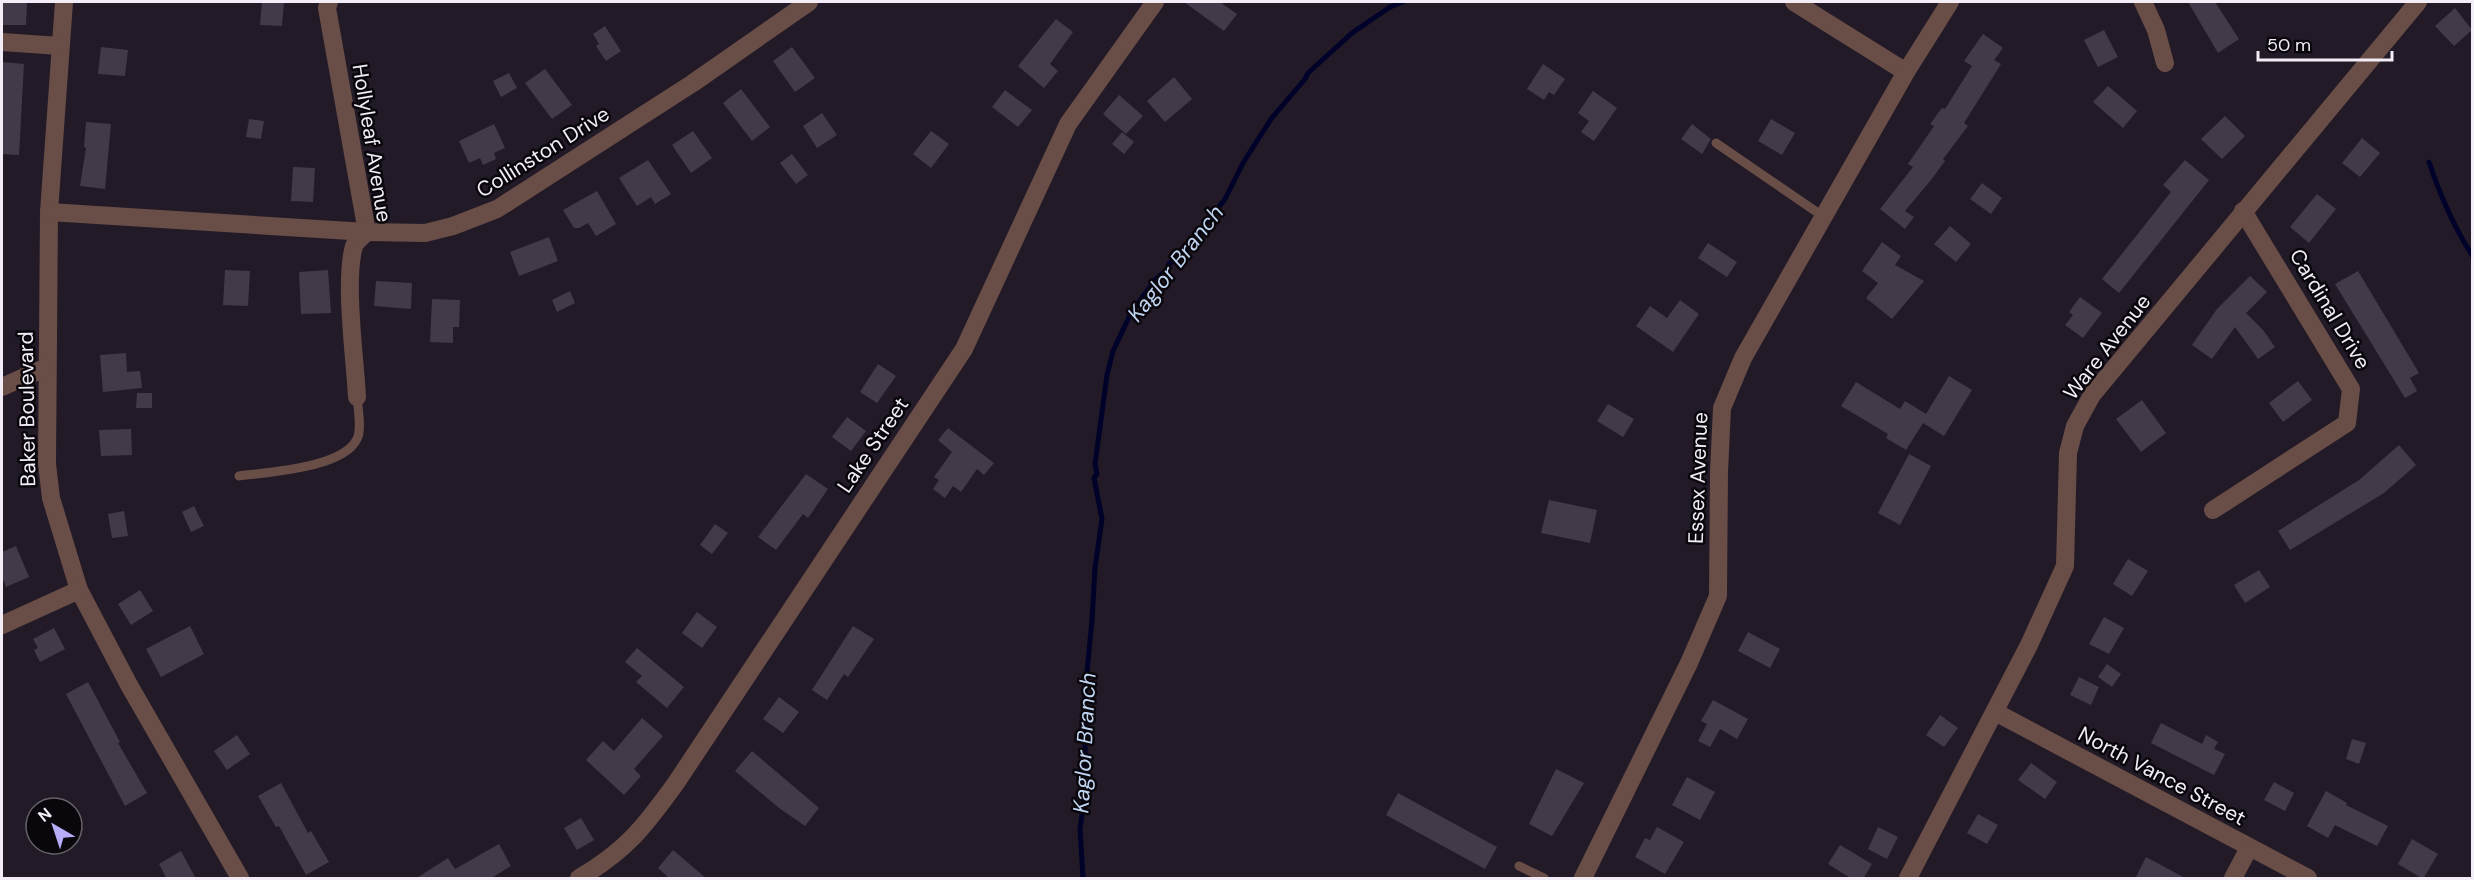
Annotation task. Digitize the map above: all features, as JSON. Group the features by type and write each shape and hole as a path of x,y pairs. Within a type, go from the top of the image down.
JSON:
{"street":[{"name":"Baker Boulevard","path":"64,2 49,212 47,464 51,498 79,590 129,685 240,879"},
{"name":"Hollyleaf Avenue","path":"329,2 327,8 332,39 367,232 355,244 352,266 351,294 357,397"},
{"name":"Collinston Drive","path":"49,212 367,232 425,233 453,226 497,209 693,83 809,2"},
{"name":"Lake Street","path":"579,879 605,863 641,831 676,783 964,349 1068,124 1155,2"},
{"path":"1794,2 1906,72"},
{"name":"Essex Avenue","path":"1583,879 1689,663 1718,596 1722,408 1743,358 1906,72 1950,2"},
{"path":"2143,2 2156,30 2165,63"},
{"name":"Ware Avenue","path":"1908,879 1995,712 2049,604 2065,566 2068,453 2075,426 2092,395 2418,2"},
{"path":"2,42 60,46"},
{"name":"Cardinal Drive","path":"2214,510 2347,423 2351,388 2243,211"},
{"path":"2,387 47,367"},
{"path":"2,625 79,590"},
{"name":"North Vance Street","path":"1995,712 2308,879"},
{"path":"2233,879 2249,848"}],"lane":[{"path":"1716,143 1824,217"},
{"path":"239,476 302,468 348,452 359,438 357,397"},
{"path":"1519,866 1544,879"}],"building":[{"path":"2,2 27,2 26,25 2,25"},
{"path":"262,2 284,2 282,26 260,25"},
{"path":"1184,2 1220,2 1237,14 1224,31"},
{"path":"2188,2 2215,2 2239,39 2218,53"},
{"path":"2455,8 2472,30 2454,46 2435,26"},
{"path":"1056,19 1073,32 1050,64 1058,71 1044,88 1018,66"},
{"path":"605,26 621,51 606,61 596,46 599,44 593,34"},
{"path":"2104,30 2118,57 2098,67 2084,40"},
{"path":"1983,34 2003,48 1994,60 2001,64 1964,123 1968,126 1943,159 1945,161 1931,180 1905,211 1914,217 1905,229 1880,209 1913,167 1908,164 1934,126 1930,124 1942,108 1945,109 1972,66 1964,61"},
{"path":"101,47 128,50 125,76 98,74"},
{"path":"792,47 815,78 795,92 773,61"},
{"path":"2,62 24,64 19,155 2,154"},
{"path":"1543,64 1565,79 1554,95 1549,92 1544,100 1527,89"},
{"path":"545,69 572,105 552,119 525,83"},
{"path":"509,73 517,88 501,97 493,81"},
{"path":"1174,77 1192,99 1165,122 1147,101"},
{"path":"2108,86 2137,111 2123,128 2093,102"},
{"path":"741,89 770,127 752,141 723,103"},
{"path":"1005,90 1032,110 1018,127 992,107"},
{"path":"1593,91 1617,108 1594,141 1581,132 1589,121 1578,113"},
{"path":"1119,95 1143,116 1126,134 1103,114"},
{"path":"822,113 837,135 817,148 803,126"},
{"path":"2225,116 2245,136 2222,159 2201,139"},
{"path":"249,119 264,121 261,139 246,137"},
{"path":"1771,119 1795,133 1782,155 1758,141"},
{"path":"86,122 111,124 105,189 80,186 86,148 84,147"},
{"path":"494,124 505,148 494,153 496,159 483,165 480,158 469,163 459,141"},
{"path":"1692,124 1711,139 1702,154 1681,139"},
{"path":"693,131 712,158 691,173 672,145"},
{"path":"931,131 949,144 931,168 913,154"},
{"path":"1122,132 1134,142 1124,154 1112,144"},
{"path":"2362,138 2380,153 2360,177 2342,163"},
{"path":"792,154 808,175 796,184 780,163"},
{"path":"648,160 671,194 655,204 651,197 637,206 619,178"},
{"path":"2185,160 2209,180 2119,293 2102,279 2171,192 2163,185"},
{"path":"293,167 315,168 313,202 291,201"},
{"path":"1982,183 2002,198 1991,214 1970,199"},
{"path":"597,191 616,224 596,236 588,223 574,228 563,210"},
{"path":"2317,194 2336,209 2309,243 2290,227"},
{"path":"1950,226 1971,244 1956,262 1934,244"},
{"path":"549,237 558,261 519,276 510,252"},
{"path":"1882,242 1901,256 1895,265 1924,281 1892,319 1866,298 1878,283 1862,271"},
{"path":"1708,243 1737,262 1727,277 1698,258"},
{"path":"225,270 250,271 248,306 223,305"},
{"path":"328,270 331,313 301,314 299,272"},
{"path":"2358,271 2419,373 2410,378 2417,391 2405,398 2335,284"},
{"path":"2250,276 2267,292 2246,313 2263,330 2275,347 2258,359 2235,327 2212,359 2192,345 2217,309"},
{"path":"376,281 412,283 411,309 374,306"},
{"path":"570,291 575,303 557,312 552,300"},
{"path":"2080,297 2102,313 2083,338 2065,325 2073,315 2069,312"},
{"path":"432,299 460,300 459,327 453,327 453,343 430,342"},
{"path":"1680,300 1699,314 1673,352 1636,326 1650,306 1667,318"},
{"path":"126,353 127,372 140,371 142,388 103,392 100,355"},
{"path":"878,364 896,376 877,403 860,392"},
{"path":"1949,376 1972,390 1944,436 1923,423 1906,450 1886,438 1888,434 1841,406 1856,382 1900,409 1905,401 1926,414"},
{"path":"2298,381 2312,400 2283,422 2269,403"},
{"path":"137,393 152,393 152,408 136,408"},
{"path":"2142,400 2166,433 2141,452 2116,419"},
{"path":"1608,404 1634,419 1623,437 1597,421"},
{"path":"847,417 866,431 851,451 832,437"},
{"path":"948,428 994,463 984,475 977,469 961,492 953,486 945,498 933,489 939,480 934,477 952,452 938,440"},
{"path":"131,429 132,455 101,456 99,430"},
{"path":"2399,445 2416,465 2384,493 2290,550 2278,531 2359,480"},
{"path":"1909,454 1931,466 1900,525 1878,513"},
{"path":"806,474 828,489 808,518 803,514 776,550 758,537"},
{"path":"1549,500 1597,510 1590,543 1541,533"},
{"path":"194,506 204,526 191,532 182,512"},
{"path":"124,511 128,536 112,538 108,514"},
{"path":"715,524 728,533 712,554 700,545"},
{"path":"16,546 29,577 6,587 2,576 2,552"},
{"path":"2128,559 2148,571 2132,596 2113,584"},
{"path":"2259,570 2270,587 2245,603 2234,585"},
{"path":"140,590 153,611 131,625 118,604"},
{"path":"697,612 717,627 702,648 682,633"},
{"path":"2104,617 2124,628 2109,654 2089,644"},
{"path":"190,626 204,654 161,677 146,649"},
{"path":"853,626 874,639 848,677 844,674 827,700 812,690"},
{"path":"54,628 65,649 40,662 34,650 38,648 33,639"},
{"path":"1748,632 1780,649 1770,668 1738,651"},
{"path":"637,648 684,687 667,708 636,682 642,676 625,662"},
{"path":"2107,664 2121,674 2112,687 2098,677"},
{"path":"2079,677 2099,687 2091,705 2070,695"},
{"path":"88,682 120,742 118,743 147,793 125,806 66,694"},
{"path":"779,697 799,712 783,733 763,719"},
{"path":"1713,700 1748,719 1737,739 1720,729 1710,747 1698,741 1707,724 1701,721"},
{"path":"1940,715 1958,728 1944,747 1926,735"},
{"path":"642,718 663,736 634,769 641,776 624,795 586,760 603,741 614,751"},
{"path":"2161,723 2202,744 2206,735 2218,742 2214,749 2225,754 2214,775 2151,743"},
{"path":"237,735 250,754 227,770 214,751"},
{"path":"2352,739 2366,743 2359,764 2346,759"},
{"path":"752,751 819,808 805,826 779,808 735,771"},
{"path":"2031,763 2057,782 2045,799 2018,780"},
{"path":"1556,769 1584,783 1552,836 1529,824"},
{"path":"1687,777 1715,792 1700,820 1672,805"},
{"path":"2274,782 2294,793 2285,811 2264,800"},
{"path":"281,783 308,833 311,831 329,862 306,875 279,826 276,827 258,796"},
{"path":"2326,791 2347,803 2346,805 2388,826 2377,846 2335,825 2328,838 2307,826"},
{"path":"1398,793 1497,847 1485,869 1386,815"},
{"path":"1978,814 1998,825 1987,844 1967,833"},
{"path":"581,818 594,840 577,850 564,828"},
{"path":"1657,827 1684,842 1665,874 1635,857 1645,838 1650,840"},
{"path":"1878,827 1898,837 1887,859 1868,849"},
{"path":"2412,839 2438,854 2423,879 2398,864"},
{"path":"499,844 511,866 490,879 415,879 448,858 455,869"},
{"path":"1840,845 1872,864 1863,879 1852,879 1828,864"},
{"path":"673,850 707,879 670,879 658,868"},
{"path":"181,851 196,879 167,879 159,864"},
{"path":"2146,857 2187,879 2135,879"}],"waterway":[{"name":"Kaglor Branch","path":"1083,878 1080,829 1086,786 1084,704 1095,568 1102,519 1094,478 1097,474 1095,464 1107,375 1113,351 1132,311 1156,279 1166,271 1169,264 1184,252 1225,199 1243,163 1271,119 1308,73 1352,33 1390,7 1403,2"},
{"path":"2429,162 2448,210 2472,255"}]}
